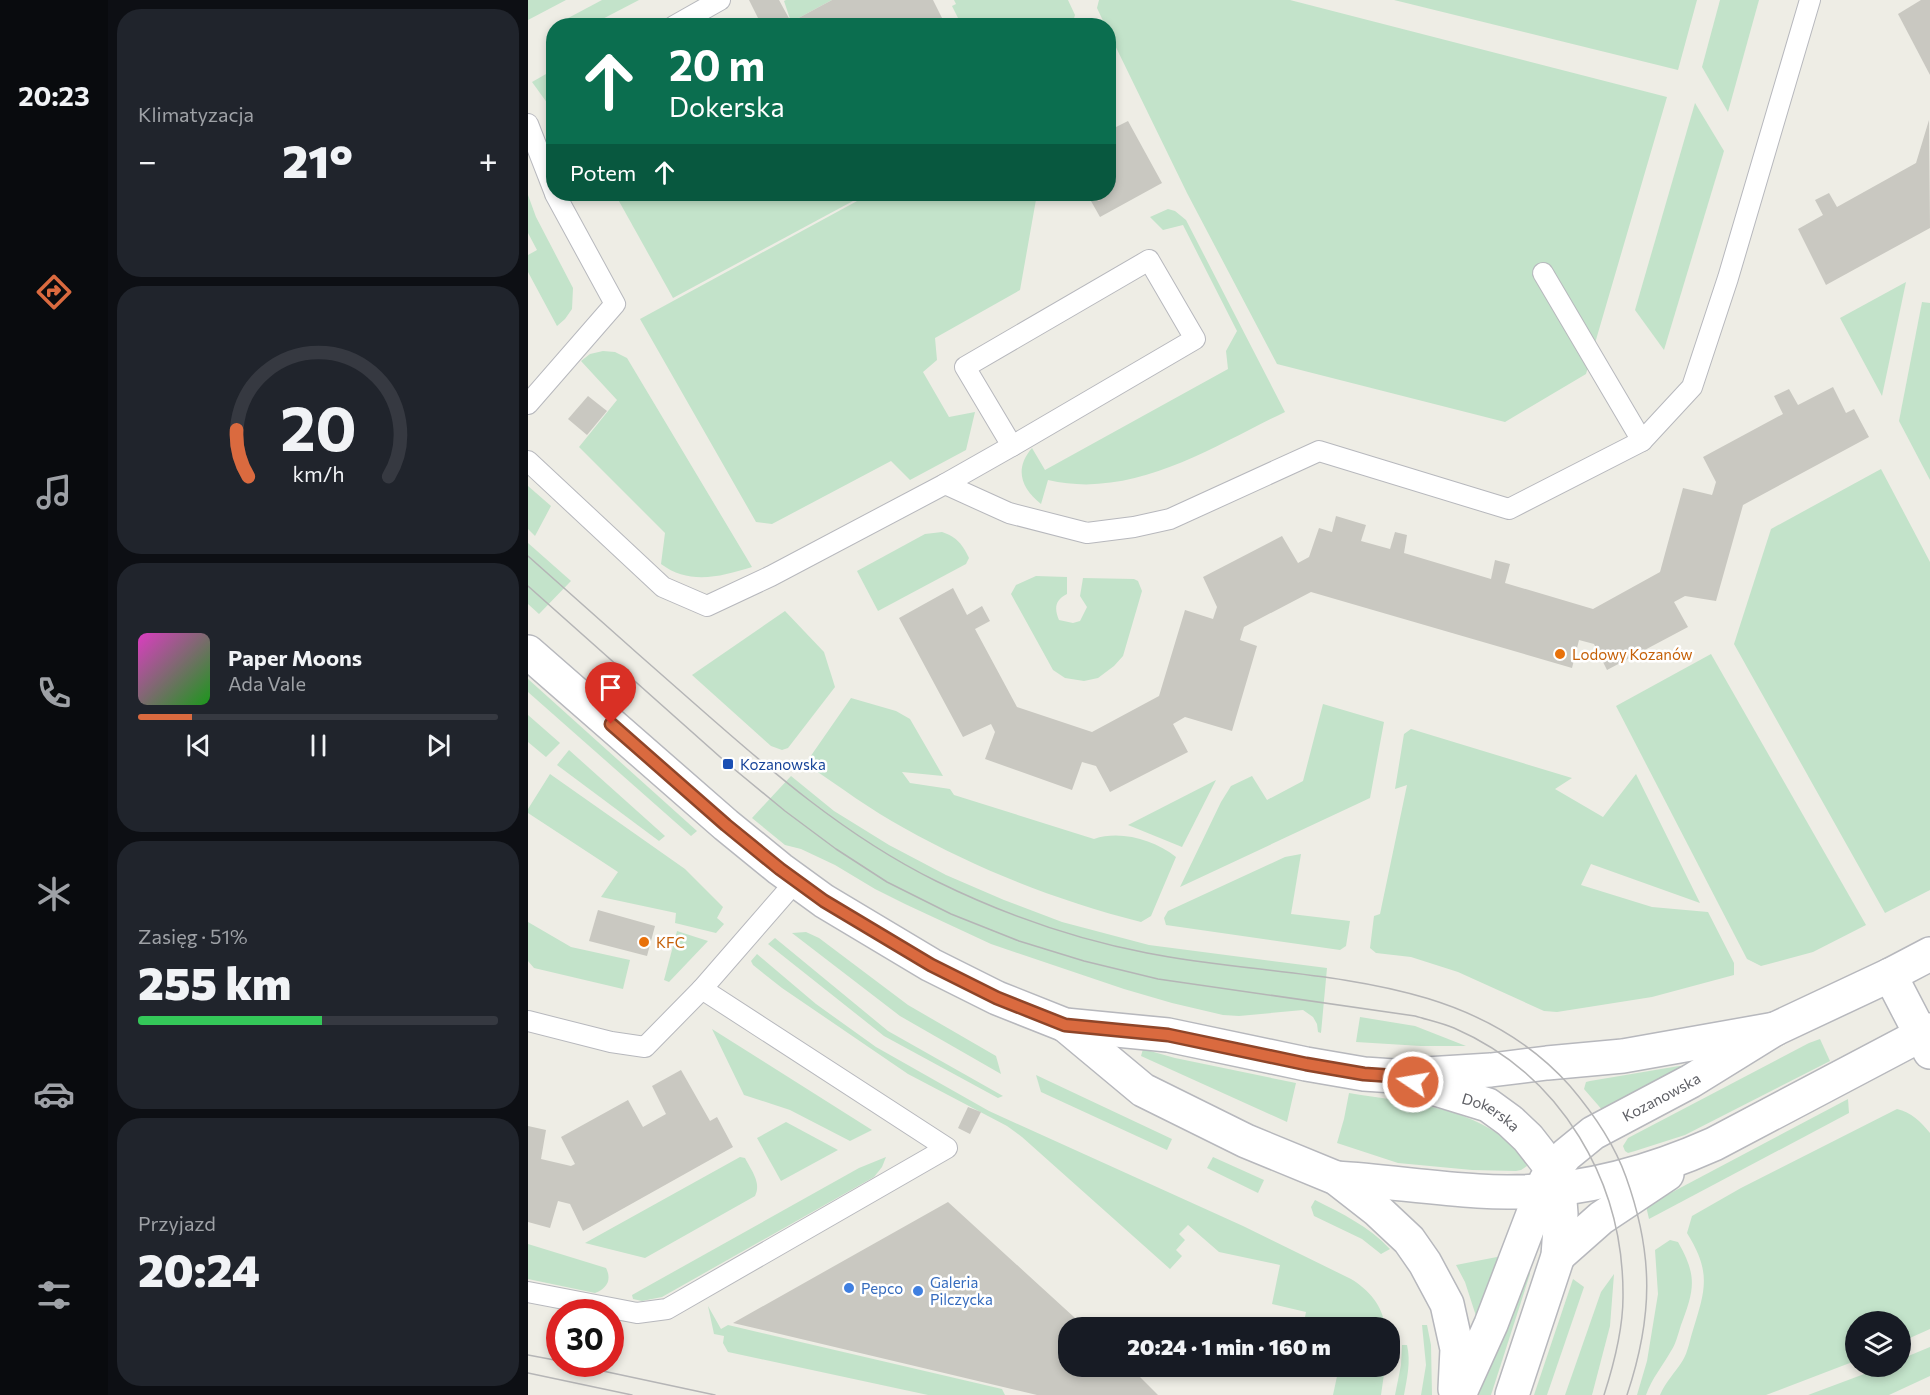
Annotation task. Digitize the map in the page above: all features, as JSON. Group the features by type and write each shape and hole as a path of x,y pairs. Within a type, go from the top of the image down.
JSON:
{"street":[{"path":"528,652 726,825 796,881 824,901 941,970 997,998 1065,1025 1168,1035 1306,1064 1364,1074 1394,1076"},
{"name":"Kozanowska","path":"1459,1395 1491,1324 1541,1185 1566,1155 1593,1133 1691,1081 1775,1029 1930,954"},
{"path":"1336,1178 1478,1191 1594,1183 1681,1158 1927,1039 1890,975"},
{"path":"1065,1025 1143,1090 1246,1141 1336,1178 1377,1210 1409,1240 1425,1263 1447,1304 1457,1349 1454,1395"},
{"name":"Kozanowska","path":"1557,1062 1623,1056 1775,1029"},
{"name":"Dokerska","path":"1394,1076 1491,1070 1557,1062"},
{"name":"Dokerska","path":"1394,1076 1488,1105 1510,1121 1528,1138 1541,1185"},
{"path":"1558,1256 1612,1210 1714,1144"},
{"path":"1512,1395 1558,1256 1561,1214 1541,1185"}],"lane":[{"path":"688,18 720,0"},
{"path":"945,484 1009,513 1087,533 1134,527 1170,519 1319,451 1509,508 1642,441 1692,387 1731,268 1810,0"},
{"path":"528,124 546,168"},
{"path":"528,405 615,304 561,201"},
{"path":"528,462 663,587 707,606 771,576 945,484 1012,446 1196,339 1149,260 965,366 1012,446"},
{"path":"1543,273 1642,441"},
{"path":"528,1021 611,1042 645,1047 702,988 796,881"},
{"path":"528,1292 637,1312 667,1309 947,1148 702,988"}],"green space":[{"path":"528,0 566,0 528,20"},
{"path":"602,0 639,0 604,18 568,18"},
{"path":"832,0 798,18 790,18 784,1"},
{"path":"954,0 1068,0 1075,15 1074,18 958,18 952,6 956,4"},
{"path":"1099,0 1290,0 1667,97 1586,374 1505,422 1277,364 1187,193 1116,47 1116,18 1102,18 1097,8"},
{"path":"1394,0 1697,0 1678,70"},
{"path":"1720,0 1759,0 1728,112 1702,67"},
{"path":"546,74 546,101 532,82"},
{"path":"1695,103 1724,151 1664,350 1635,310"},
{"path":"528,195 536,217 573,288 572,309 557,326 528,272 528,255 537,250 528,233"},
{"path":"619,201 853,201 673,298"},
{"path":"857,201 1036,201 1020,290 935,338 937,360 923,372 949,417 975,412 966,450 910,480 891,461 772,524 756,522 640,319"},
{"path":"1168,209 1175,211 1186,220 1285,412 1200,454 1141,477 1111,483 1080,484 1048,480 1041,504 1034,498 1022,478 1023,463 1032,448 1045,470 1228,369 1226,351 1237,331 1183,225 1163,230 1150,217"},
{"path":"1906,282 1882,396 1840,318"},
{"path":"1922,302 1930,303 1930,480 1899,421"},
{"path":"603,351 615,352 627,358 752,567 717,576 694,577 672,571 661,564 665,533 579,447 617,400 581,361 590,354"},
{"path":"1881,469 1930,562 1930,890 1885,913 1734,644 1771,529"},
{"path":"528,486 551,506 535,536 528,529"},
{"path":"942,532 952,536 961,545 969,558 966,564 878,611 857,571 925,534"},
{"path":"528,543 571,581 539,614 528,604"},
{"path":"1036,576 1067,577 1067,594 1058,602 1056,612 1059,620 1073,623 1080,621 1087,607 1080,596 1083,578 1138,581 1142,591 1123,656 1098,678 1084,681 1065,678 1053,670 1011,594 1016,585"},
{"path":"785,611 824,652 835,687 788,748 782,750 771,746 692,675"},
{"path":"1711,654 1866,925 1813,952 1761,966 1747,959 1616,706"},
{"path":"528,679 697,831 691,836 528,692"},
{"path":"851,698 896,711 910,719 943,776 902,772 910,783 950,789 954,795 1094,839 1104,836 1126,836 1148,841 1176,857 1151,916 1141,922 1110,914 990,871 892,821 809,766 808,760"},
{"path":"1323,704 1384,722 1370,798 1180,887 1231,786 1252,776 1267,800 1303,781"},
{"path":"528,715 560,743 546,757 528,742"},
{"path":"1411,729 1572,778 1555,789 1603,817 1636,774 1700,903 1591,864 1581,885 1652,907 1708,912 1734,963 1734,975 1652,997 1557,1012 1544,1011 1458,972 1411,957 1376,953 1370,948 1374,916 1380,914 1407,785 1395,789 1404,734"},
{"path":"569,750 665,836 659,841 557,765"},
{"path":"550,774 685,869 723,907 717,918 724,924 716,933 675,923 676,913 601,897 618,872 528,813 528,809"},
{"path":"791,776 834,811 889,845 946,875 1062,922 1149,945 1327,968 1321,1033 1318,1032 1313,1017 1303,1010 1239,1016 1223,1015 1172,1003 991,944 905,904 835,865 801,849 785,845 752,818"},
{"path":"1216,780 1182,847 1128,825"},
{"path":"1301,854 1291,914 1350,921 1346,946 1340,950 1166,925 1164,918 1168,911 1285,857"},
{"path":"528,922 571,947 630,960 623,989 534,968 528,961"},
{"path":"677,931 708,941 669,982 664,980"},
{"path":"806,932 819,938 908,1005 996,1056 1001,1074 900,1016 792,933"},
{"path":"775,938 888,1031 1003,1096 998,1098 884,1036 768,944"},
{"path":"757,954 816,1004 876,1047 989,1111 1243,1226 1351,1279 1374,1299 1383,1317 1305,1317 1306,1312 1272,1304 1280,1265 1219,1252 1188,1225 1179,1234 1185,1240 1176,1250 1182,1256 1170,1269 1022,1137 1007,1126 908,1074 782,988 751,961"},
{"path":"1360,1017 1415,1026 1466,1046 1356,1042"},
{"path":"712,1029 872,1130 850,1141 790,1110 744,1095"},
{"path":"1820,1039 1830,1061 1685,1135 1628,1153 1625,1151 1623,1146 1628,1138"},
{"path":"1143,1049 1175,1058 1296,1083 1287,1122 1141,1056"},
{"path":"1685,1066 1604,1112 1584,1089 1586,1082 1590,1081"},
{"path":"1036,1075 1172,1139 1167,1150 1041,1092"},
{"path":"1349,1093 1432,1107 1472,1120 1491,1129 1518,1148 1527,1166 1516,1171 1472,1170 1398,1163 1337,1143"},
{"path":"1848,1099 1849,1113 1649,1219 1646,1206"},
{"path":"1897,1109 1907,1112 1930,1133 1930,1329 1911,1338 1911,1311 1845,1311 1845,1365 1766,1395 1660,1395 1683,1360 1701,1303 1703,1270 1687,1233 1692,1216 1741,1188"},
{"path":"786,1122 838,1150 781,1181 757,1138"},
{"path":"740,1157 745,1158 755,1177 757,1191 755,1196 645,1258 585,1243"},
{"path":"886,1157 874,1177 662,1297 642,1301 633,1299 632,1295 859,1168"},
{"path":"1213,1157 1264,1180 1258,1193 1207,1168"},
{"path":"1315,1200 1364,1227 1390,1249 1381,1254 1362,1239 1314,1216 1311,1207"},
{"path":"1670,1240 1678,1242 1689,1265 1691,1293 1673,1348 1646,1395 1637,1395 1647,1361 1658,1294 1655,1250"},
{"path":"528,1244 606,1268 607,1283 603,1289 595,1293 528,1279"},
{"path":"1502,1256 1477,1319 1465,1282 1456,1265"},
{"path":"1529,1269 1530,1274 1491,1395 1478,1395 1517,1274"},
{"path":"1614,1274 1610,1326 1592,1395 1565,1395 1601,1292"},
{"path":"1573,1279 1584,1287 1547,1395 1534,1395"},
{"path":"708,1306 721,1329 728,1325 1002,1389 1005,1395 928,1395 728,1352 723,1343 724,1336 714,1334"},
{"path":"1422,1325 1427,1325 1431,1345 1432,1395 1421,1395 1426,1365"},
{"path":"1402,1345 1407,1345 1409,1364 1404,1395 1395,1395 1400,1377"},
{"path":"1930,1347 1930,1376 1889,1395 1808,1395 1856,1377 1911,1377 1911,1355"},
{"path":"1337,1377 1384,1377 1381,1395 1333,1395"}],"building":[{"path":"749,0 779,0 789,18 758,18"},
{"path":"832,0 933,0 942,18 798,18"},
{"path":"1921,0 1930,0 1930,75 1898,14"},
{"path":"1929,120 1930,228 1826,285 1798,229 1823,215 1815,200 1829,193 1837,207 1916,163"},
{"path":"1128,121 1162,183 1100,217 1091,201 1116,201 1116,127"},
{"path":"1833,387 1846,413 1854,409 1869,437 1743,505 1716,601 1685,596 1674,602 1688,627 1607,670 1594,644 1579,640 1572,668 1311,592 1244,627 1240,640 1257,646 1232,731 1185,717 1173,724 1188,752 1110,792 1096,766 1082,762 1072,790 985,759 995,732 991,724 963,737 899,618 953,588 967,615 982,606 990,621 975,629 1017,707 1092,732 1159,696 1185,610 1213,619 1217,607 1203,577 1282,536 1298,563 1309,557 1319,528 1332,532 1336,516 1366,525 1361,541 1390,549 1395,532 1407,535 1404,553 1491,579 1495,560 1510,564 1505,583 1593,609 1660,572 1683,488 1712,495 1716,482 1703,457 1783,414 1774,396 1789,389 1798,405"},
{"path":"588,396 607,411 587,435 568,419"},
{"path":"598,910 655,926 647,956 589,941"},
{"path":"681,1070 710,1121 717,1117 733,1147 583,1231 570,1204 558,1201 550,1228 528,1222 528,1126 546,1130 541,1159 571,1166 575,1164 561,1137 628,1100 643,1127 666,1114 652,1086"},
{"path":"968,1107 981,1112 970,1134 958,1128"},
{"name":"Galeria Pilczycka","path":"948,1202 1074,1317 1058,1317 1058,1377 1140,1377 1158,1395 1037,1395 733,1323"}],"tram line":[{"path":"528,556 781,778 871,844 936,881 1013,915 1066,933 1120,947 1202,962 1373,985 1427,998 1479,1018 1527,1047 1570,1086 1595,1118 1621,1164 1635,1206 1642,1233 1647,1286 1642,1339 1627,1395"},
{"path":"528,586 728,764 785,811 836,849 887,882 951,914 1019,941 1084,961 1158,979 1415,1016 1454,1028 1492,1048 1526,1074 1555,1103 1579,1137 1598,1174 1612,1213 1620,1254 1623,1309 1617,1347 1604,1395"},
{"path":"528,1355 546,1358"},
{"path":"528,1373 632,1395"},
{"path":"624,1376 715,1395"}],"place":[{"name":"Lodowy Kozanów","path":"1560,654"},
{"name":"Kozanowska","path":"728,764"},
{"name":"KFC","path":"644,942"},
{"name":"Pepco","path":"849,1288"},
{"name":"Galeria Pilczycka","path":"918,1291"}],"route":[{"path":"611,724 726,825 824,901 931,965 997,998 1065,1025 1168,1035 1232,1050 1364,1074 1394,1076 1413,1082"}]}
